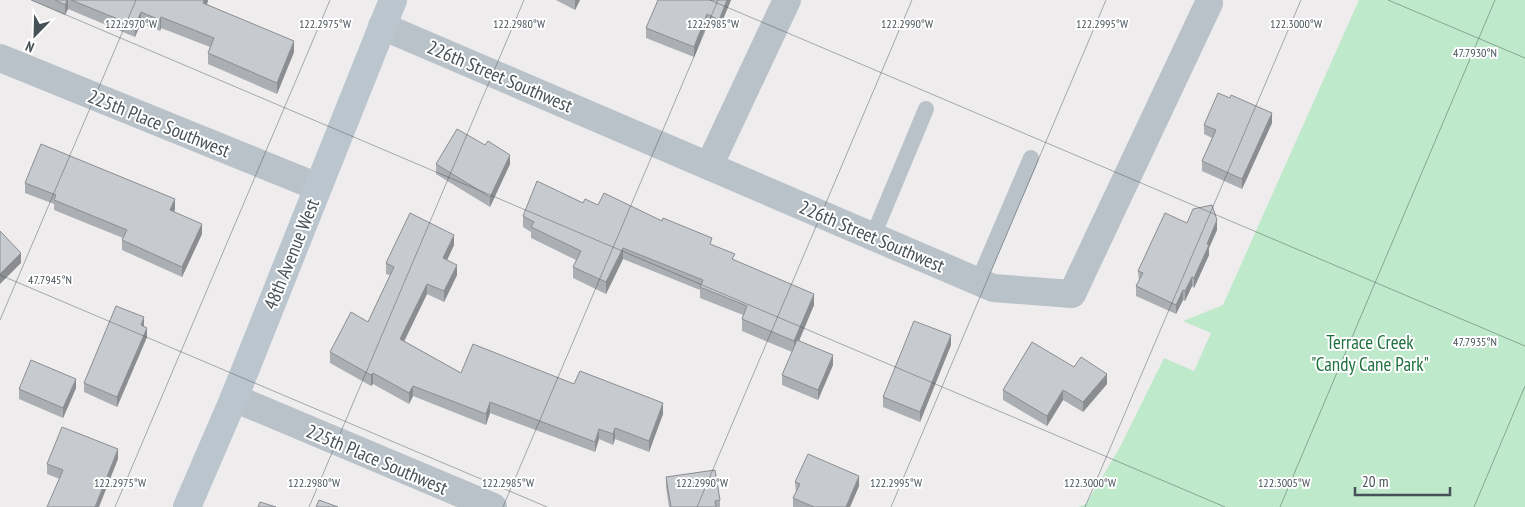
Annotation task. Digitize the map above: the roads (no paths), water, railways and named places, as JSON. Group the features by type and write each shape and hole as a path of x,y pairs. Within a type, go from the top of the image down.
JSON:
{"main road":[{"name":"48th Avenue West","path":"187,507 234,398 393,0"}],"street":[{"path":"709,166 787,0"},
{"name":"226th Street Southwest","path":"382,26 993,288 1072,294 1209,3"},
{"name":"225th Place Southwest","path":"0,58 318,188"},
{"name":"225th Place Southwest","path":"234,398 493,507"}],"lane":[{"path":"873,236 926,109"},
{"path":"978,282 1031,158"}],"park label":[{"name":"Terrace Creek \"Candy Cane Park\"","path":"1370,353"}]}
